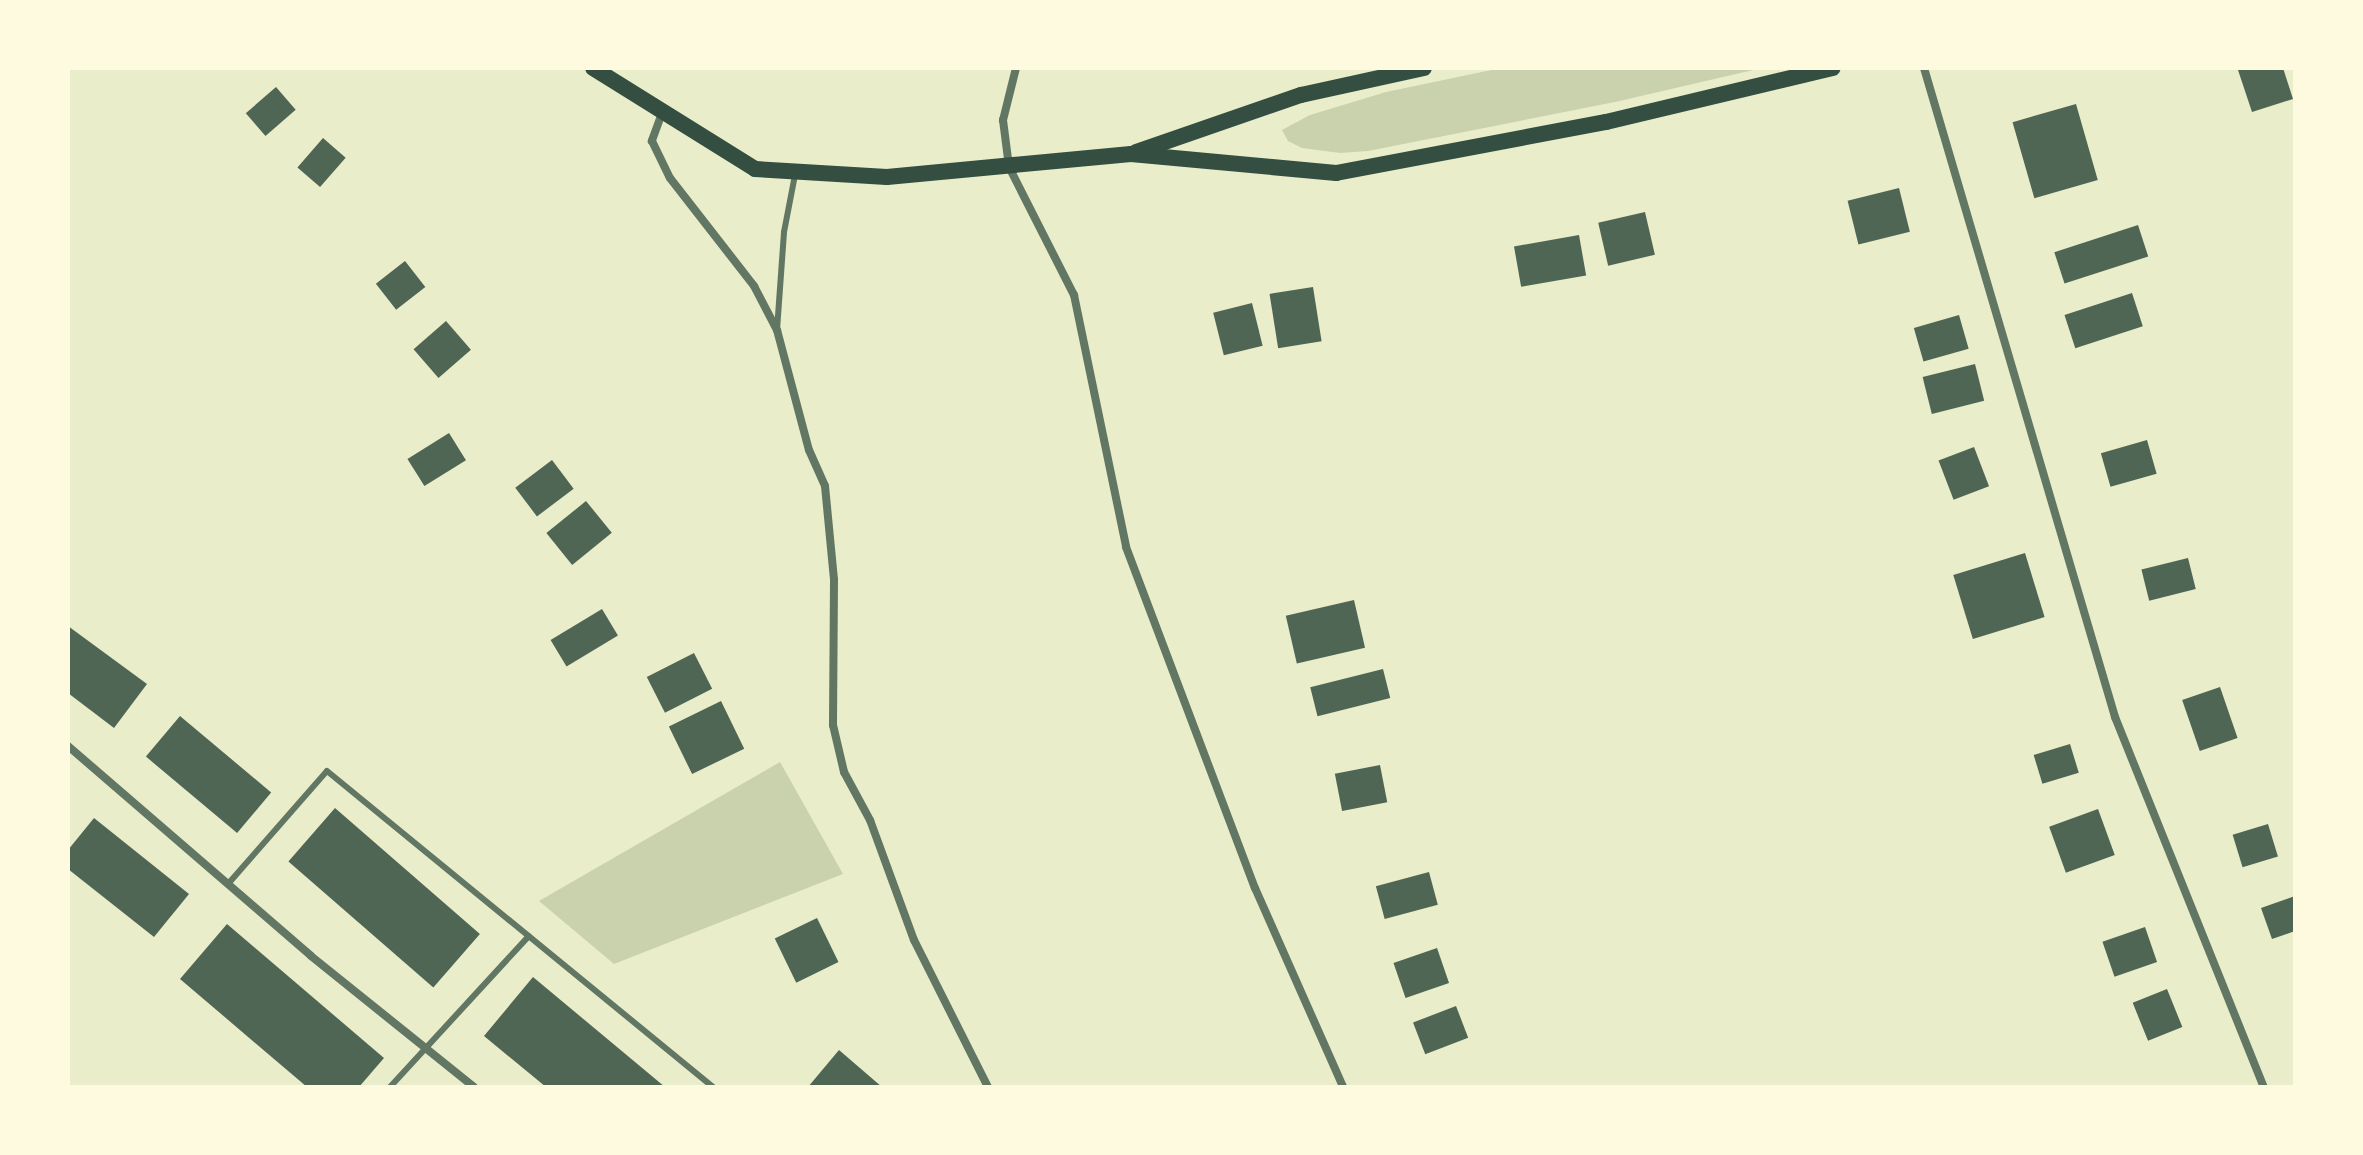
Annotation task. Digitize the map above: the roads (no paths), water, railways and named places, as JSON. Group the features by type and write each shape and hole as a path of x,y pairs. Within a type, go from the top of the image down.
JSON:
{"main road":[{"path":"593,68 755,169 887,177 1131,154 1336,173 1606,122 1833,68"},
{"path":"1131,154 1301,95 1424,68"}],"street":[{"path":"1016,68 1003,120 1009,167 1074,295 1126,547 1255,888 1343,1087"},
{"path":"1924,68 2115,717 2264,1087"},
{"path":"662,113 652,141 670,178 754,286 777,330 809,450 825,486 834,580 833,725 844,772 870,820 914,940 988,1087"},
{"path":"68,746 228,884 474,1087"}],"lane":[{"path":"777,330 784,232 796,172"},
{"path":"228,884 327,771 713,1087"},
{"path":"390,1087 529,936"}]}
